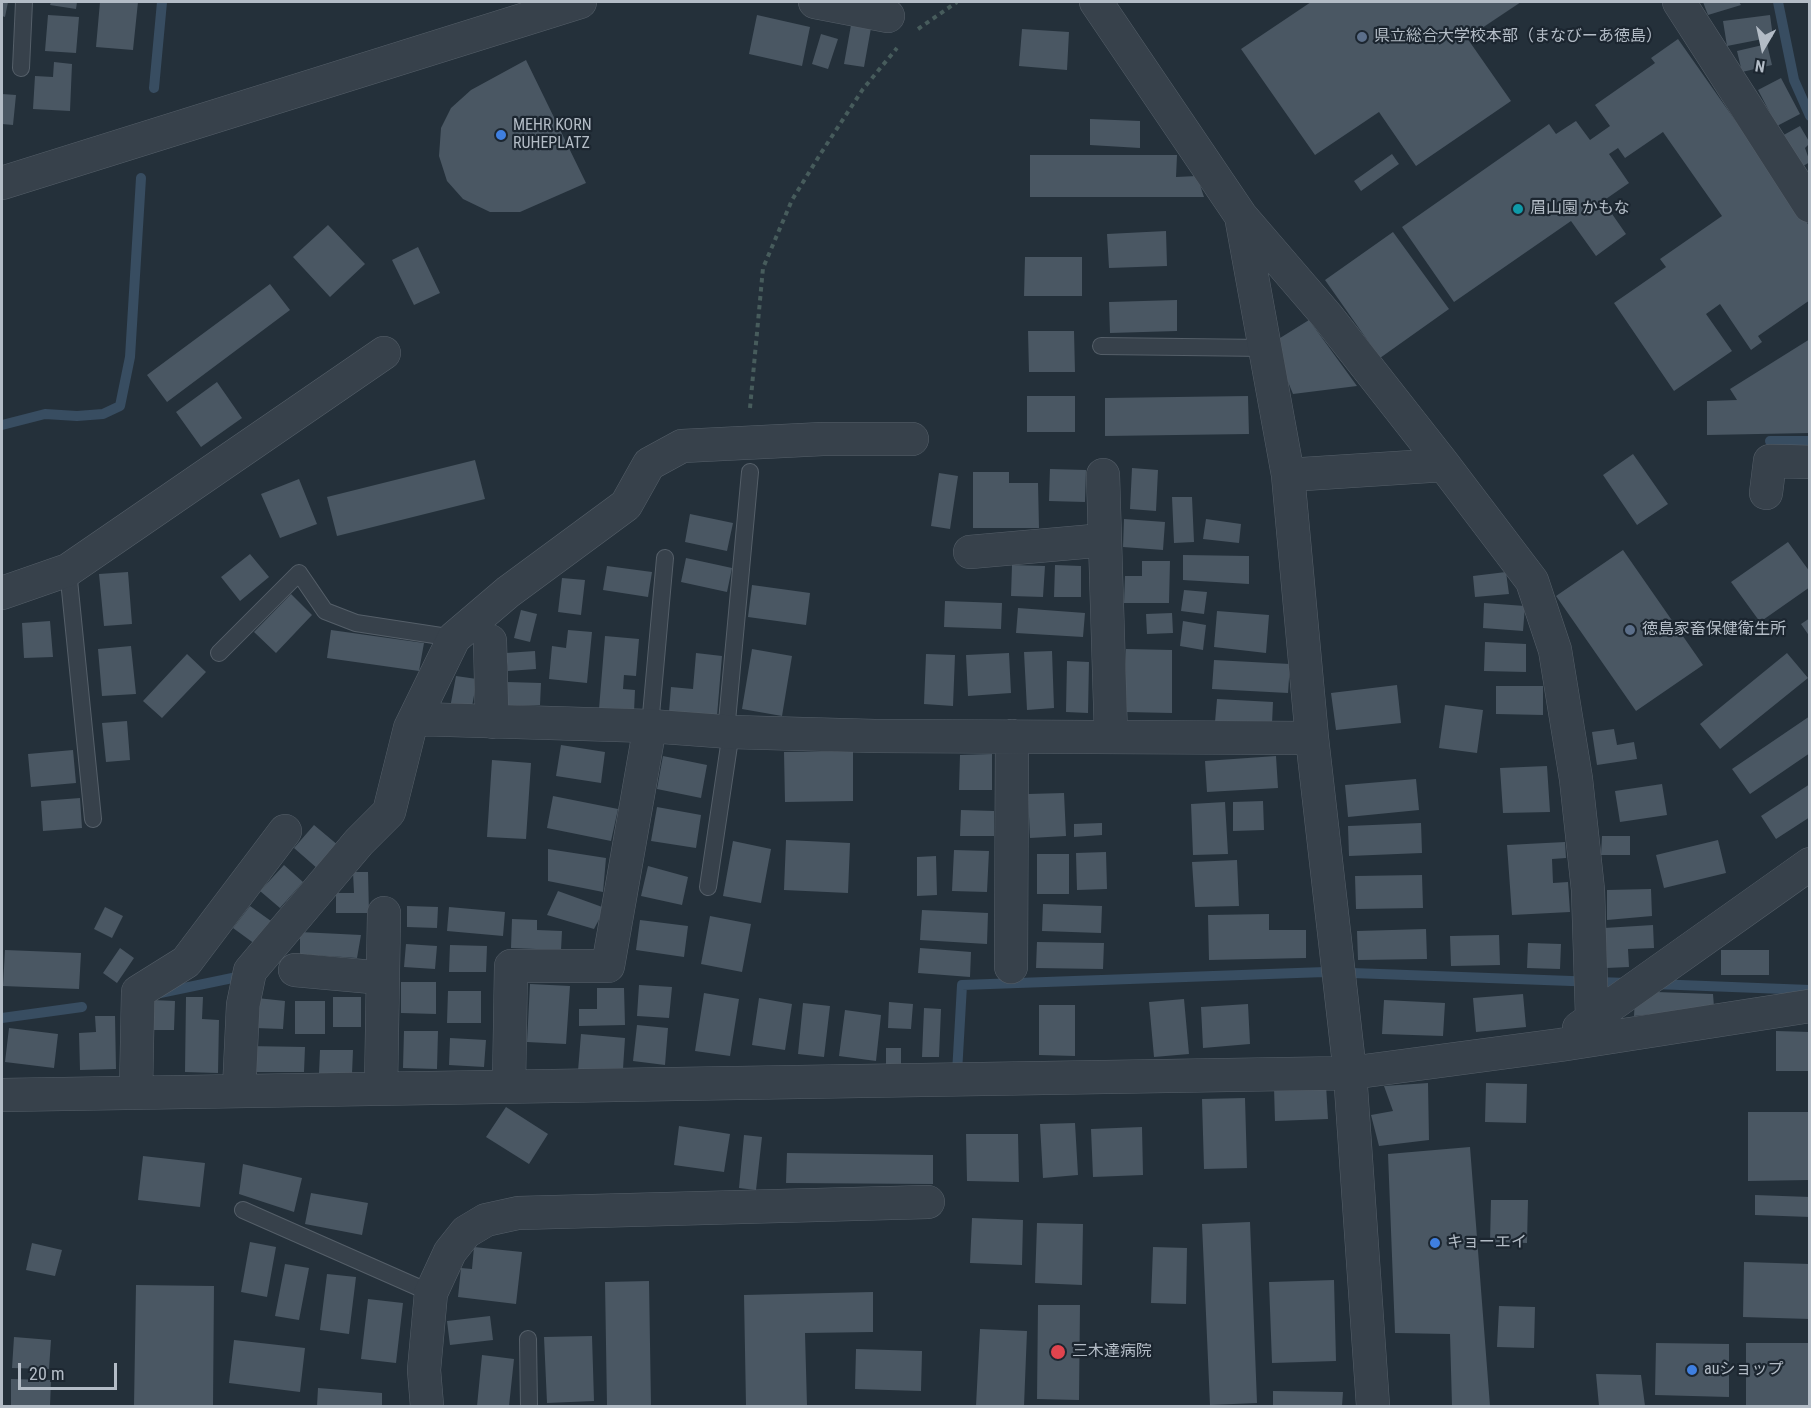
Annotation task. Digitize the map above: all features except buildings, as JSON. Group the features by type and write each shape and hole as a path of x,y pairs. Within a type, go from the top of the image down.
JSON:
{"street":[{"path":"2,183 580,2"},
{"path":"816,2 901,30"},
{"path":"1096,2 1241,216 1327,316 1532,581 1555,650 1576,779 1587,890 1590,992 1560,1045"},
{"path":"1679,2 1809,206"},
{"path":"1241,216 1288,475 1312,738 1341,970 1372,1407"},
{"path":"2,593 68,570 384,353"},
{"path":"239,1090 243,1005 250,971 358,842 389,812 410,728 417,719 454,638 516,586 626,505 649,464 682,446 744,458 912,439"},
{"path":"1766,493 1770,461 1809,462"},
{"path":"1288,475 1444,465"},
{"path":"1103,475 1111,736"},
{"path":"970,552 1105,540"},
{"path":"490,641 492,722"},
{"path":"417,719 650,726 728,732 1312,738"},
{"path":"509,1086 511,966 608,966 650,726"},
{"path":"1011,967 1012,736"},
{"path":"136,1093 138,992 186,962 285,831"},
{"path":"1590,992 1640,983 1809,864"},
{"path":"381,1089 384,913"},
{"path":"295,970 383,978"},
{"path":"2,1095 1350,1073 1560,1045 1809,1006"},
{"path":"427,1407 424,1370 431,1293 450,1252 466,1232 486,1220 518,1213 928,1202"}],"lane":[{"path":"21,68 24,2"},
{"path":"1101,346 1265,348"},
{"path":"708,887 728,732 744,458"},
{"path":"650,726 665,558"},
{"path":"68,570 93,819"},
{"path":"219,653 299,573 325,611 356,623 454,638"},
{"path":"243,1210 431,1293"},
{"path":"528,1339 529,1407"}],"path":[{"path":"744,458 764,268 792,200 901,30 957,2"}],"waterway":[{"path":"154,88 162,2"},
{"path":"1778,2 1794,80 1810,116"},
{"path":"2,425 45,414 77,416 103,414 120,406 130,357 141,178"},
{"path":"1770,441 1810,441"},
{"path":"957,1073 962,985 1325,972 1626,983"},
{"path":"160,993 242,976"},
{"path":"1654,984 1810,990"},
{"path":"2,1018 82,1007"}],"place":[{"name":"県立総合大学校本部（まなびーあ徳島）","path":"1362,37"},
{"name":"MEHR KORN RUHEPLATZ","path":"501,135"},
{"name":"眉山園 かもな","path":"1518,209"},
{"name":"徳島家畜保健衛生所","path":"1630,630"},
{"name":"キョーエイ","path":"1435,1243"},
{"name":"三木達病院","path":"1058,1352"},
{"name":"auショップ","path":"1692,1370"}]}
